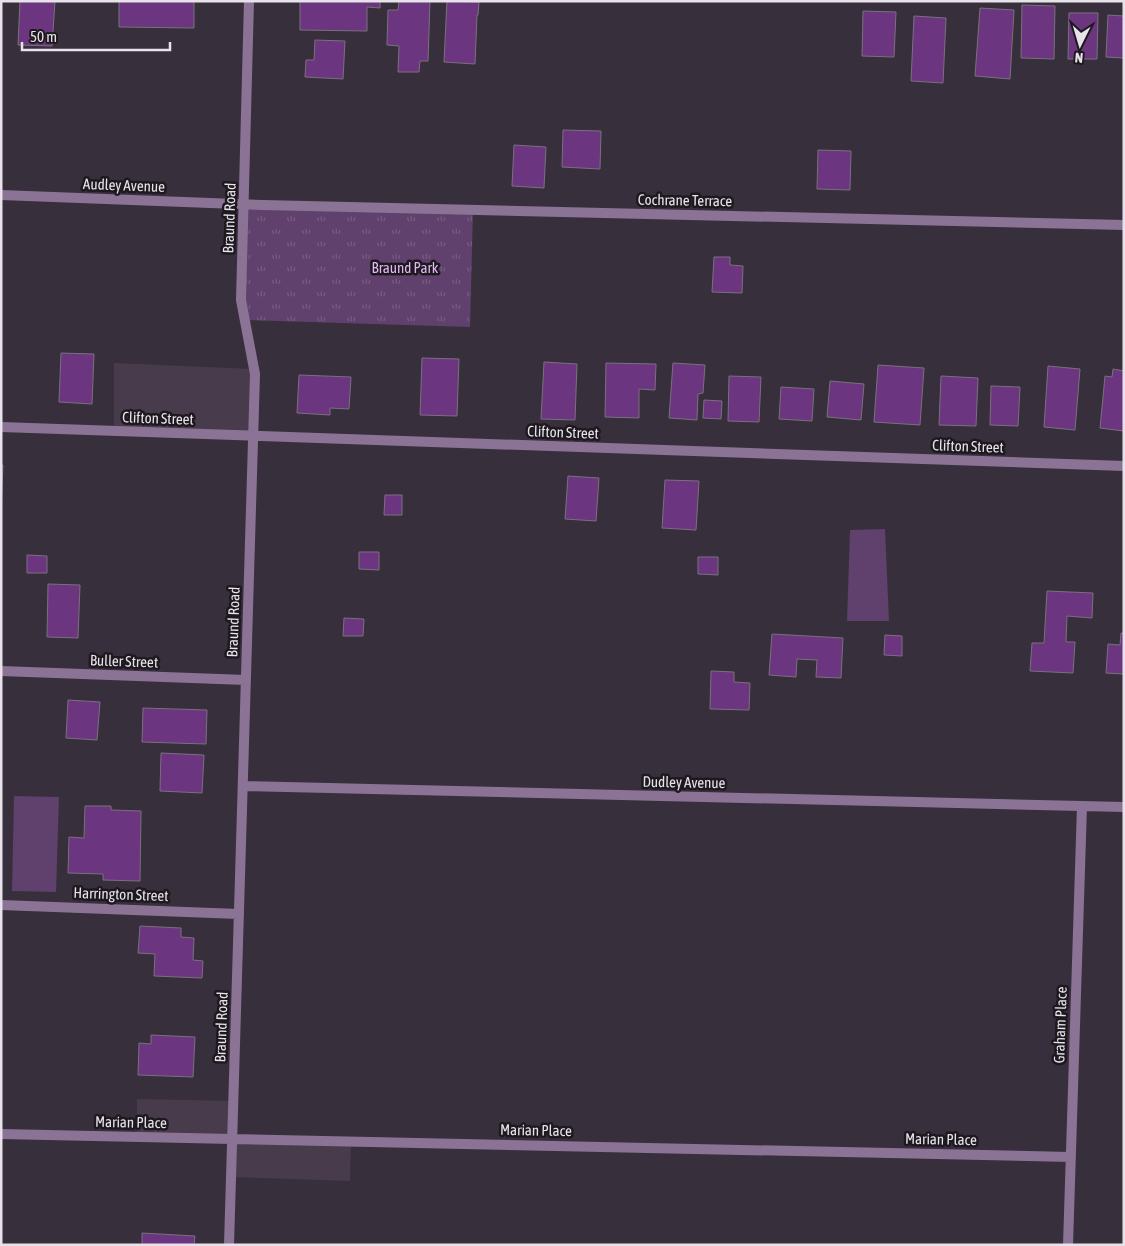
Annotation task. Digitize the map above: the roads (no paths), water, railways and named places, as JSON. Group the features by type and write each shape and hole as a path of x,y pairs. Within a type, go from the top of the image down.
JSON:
{"street":[{"name":"Braund Road","path":"229,1245 255,374 242,300 249,1"},
{"name":"Audley Avenue","path":"1,195 245,204"},
{"name":"Cochrane Terrace","path":"245,204 1124,225"},
{"name":"Clifton Street","path":"1,428 1124,466"},
{"name":"Buller Street","path":"1,671 246,680"},
{"name":"Dudley Avenue","path":"244,786 1124,807"},
{"name":"Graham Place","path":"1068,1245 1082,806"},
{"name":"Harrington Street","path":"1,905 239,914"},
{"name":"Marian Place","path":"1,1134 1070,1156"}],"park label":[{"name":"Braund Park","path":"405,267"}]}
